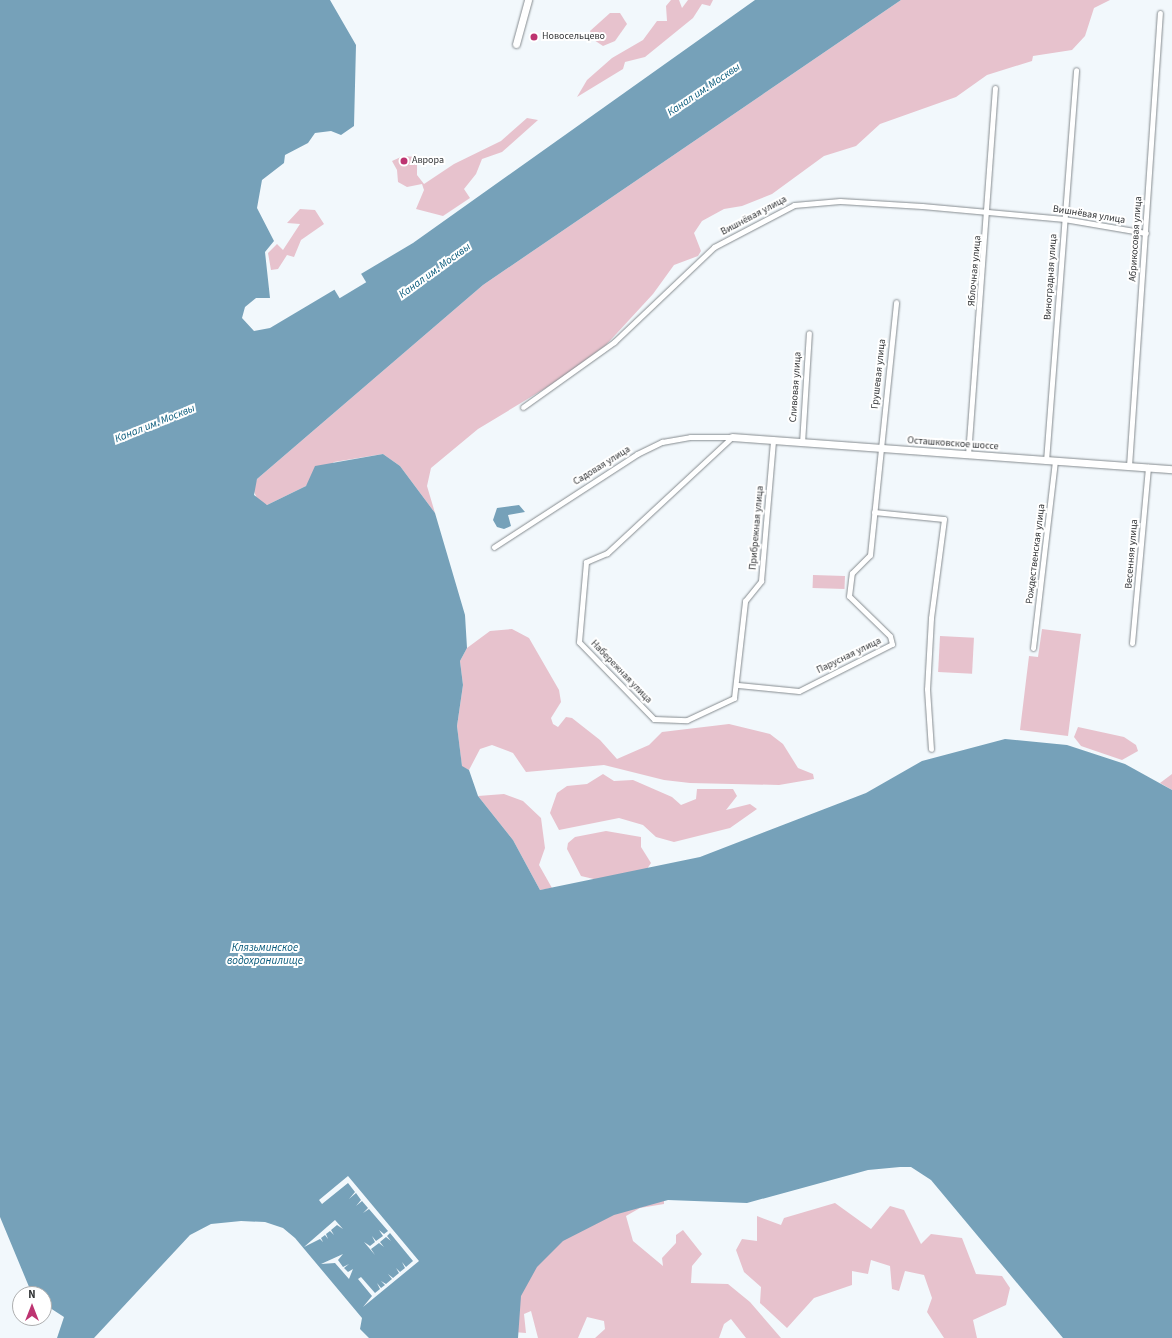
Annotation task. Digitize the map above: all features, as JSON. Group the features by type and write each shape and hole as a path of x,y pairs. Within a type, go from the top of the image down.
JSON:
{"street":[{"path":"516,44 528,0"},
{"name":"Абрикосовая улица","path":"1129,466 1160,13"},
{"name":"Виноградная улица","path":"1046,460 1076,70"},
{"name":"Яблочная улица","path":"968,455 988,214 995,88"},
{"name":"Вишнёвая улица","path":"523,407 614,342 714,247 794,205 840,201 1064,219 1146,233"},
{"name":"Грушевая улица","path":"880,449 896,302"},
{"name":"Сливовая улица","path":"802,442 809,334"},
{"name":"Садовая улица","path":"494,547 636,454 662,442 690,437 732,437"},
{"name":"Осташковское шоссе","path":"732,437 880,449 1172,469"},
{"name":"Набережная улица","path":"732,437 607,553 586,562 579,642 654,719 686,720 734,698 738,684"},
{"name":"Прибрежная улица","path":"738,684 745,602 761,581 773,440"},
{"name":"Парусная улица","path":"738,684 799,691 892,644 890,636 849,596 852,573 870,555 880,449"},
{"name":"Рождественская улица","path":"1033,648 1055,461"},
{"name":"Весенняя улица","path":"1132,643 1148,467"},
{"path":"874,512 944,519 930,634 927,689 931,749"}],"shaded area":[{"path":"671,0 679,0 682,8 688,0 713,0 710,6 702,4 693,18 645,57 625,62 623,69 577,97 587,80 612,58 643,40 657,21 667,21 666,6"},
{"path":"901,0 1110,0 1094,8 1085,36 1072,50 1033,56 1032,61 987,75 956,97 880,124 856,146 824,156 772,194 742,206 724,209 702,221 694,233 701,251 698,256 674,265 653,294 606,345 559,380 478,429 431,468 427,486 435,513 400,466 383,454 334,462 306,486 267,505 258,501 253,489 257,479 483,285"},
{"path":"610,13 620,13 627,24 615,41 603,46 594,40 590,31"},
{"path":"527,118 538,120 502,152 482,159 476,174 464,189 470,198 443,216 416,209 424,190 422,184 407,187 398,182 397,170 392,161 403,156 417,157 417,175 424,184 454,164 501,141"},
{"path":"300,209 315,210 324,224 301,240 294,257 287,255 278,269 271,270 268,253 277,244 283,250 300,224 287,223"},
{"path":"813,575 845,576 845,589 813,588"},
{"path":"512,629 529,638 559,690 561,702 551,718 553,724 558,727 566,717 572,718 600,740 617,759 649,745 662,732 729,724 770,734 783,744 798,768 813,774 814,779 779,785 690,783 664,780 604,765 526,772 513,753 492,745 480,749 469,770 462,767 457,726 463,685 460,661 467,648 490,631"},
{"path":"1042,629 1081,634 1068,736 1020,730 1029,656 1038,657"},
{"path":"940,636 974,638 972,674 938,672"},
{"path":"1078,727 1124,737 1136,745 1138,751 1122,760 1081,746 1074,737"},
{"path":"603,774 614,781 633,780 672,797 681,805 696,799 697,789 733,789 737,796 726,810 750,804 757,809 730,828 674,842 656,837 643,825 619,818 559,830 550,813 557,793 567,786 587,784"},
{"path":"1172,774 1172,790 1160,783"},
{"path":"504,794 523,801 541,818 545,848 539,865 552,888 540,890 513,840 478,796"},
{"path":"606,831 641,837 641,847 651,863 647,869 598,880 581,876 567,849 568,843 575,837"},
{"path":"664,1195 664,1204 640,1208 626,1216 633,1241 663,1266 662,1258 676,1243 676,1235 683,1230 702,1254 692,1266 691,1283 728,1284 750,1302 781,1338 746,1338 731,1319 724,1324 719,1338 595,1338 605,1329 604,1321 587,1317 578,1338 538,1338 531,1311 524,1314 526,1333 513,1332 526,1269 570,1226"},
{"path":"835,1203 871,1229 890,1206 904,1210 921,1244 931,1234 962,1238 976,1274 1002,1276 1010,1288 1006,1305 973,1320 977,1338 944,1338 927,1312 932,1298 924,1275 905,1271 899,1291 892,1289 890,1266 871,1260 868,1274 852,1271 852,1285 814,1298 787,1328 760,1303 761,1287 744,1272 736,1250 742,1239 757,1241 757,1216 781,1225 784,1218"}],"water":[{"name":"Клязьминское водохранилище","path":"0,0 330,0 356,45 354,126 341,135 331,131 315,133 308,143 285,155 284,163 262,180 257,208 274,241 265,252 270,298 256,298 245,307 242,318 254,331 270,328 413,243 755,0 901,0 483,285 257,479 254,495 267,505 306,486 315,466 383,454 400,466 435,513 465,615 467,648 460,661 463,685 457,726 462,766 469,770 478,796 513,840 540,890 700,857 866,793 922,761 1005,739 1067,745 1125,764 1172,790 1172,1338 1063,1338 931,1180 911,1167 868,1170 747,1203 668,1200 614,1215 563,1241 537,1267 521,1296 518,1338 369,1338 360,1329 362,1318 295,1238 283,1228 265,1222 241,1221 211,1224 190,1235 94,1338 57,1338 64,1317 52,1309 52,1286 29,1286 0,1217"},
{"path":"519,505 525,512 508,515 511,526 504,529 497,527 493,520 497,508"}],"pier":[{"path":"360,272 366,282 340,298 333,288"},
{"path":"348,1176 419,1261 363,1307 372,1296 358,1279 361,1277 375,1293 380,1289 377,1283 381,1288 385,1285 381,1281 386,1284 392,1279 388,1274 393,1278 399,1273 396,1268 400,1272 405,1268 402,1262 406,1267 413,1261 390,1233 387,1236 391,1241 386,1237 380,1242 384,1247 379,1243 371,1249 375,1255 364,1242 370,1246 375,1242 372,1236 376,1241 383,1236 379,1230 384,1234 388,1231 369,1209 363,1213 368,1208 362,1201 356,1206 361,1200 356,1193 349,1199 355,1192 348,1183 322,1204 319,1200"},
{"path":"335,1220 343,1229 337,1225 331,1230 334,1235 330,1231 326,1234 328,1239 325,1235 321,1238 323,1242 320,1239 304,1247"},
{"path":"343,1254 338,1260 343,1267 349,1264 344,1268 348,1272 353,1269 349,1279 335,1263 321,1264"}],"place":[{"name":"Новосельцево","path":"534,37"},
{"name":"Аврора","path":"404,161"}],"water label":[{"name":"Канал им. Москвы","path":"704,90"},
{"name":"Канал им. Москвы","path":"435,271"},
{"name":"Канал им. Москвы","path":"155,424"}]}
